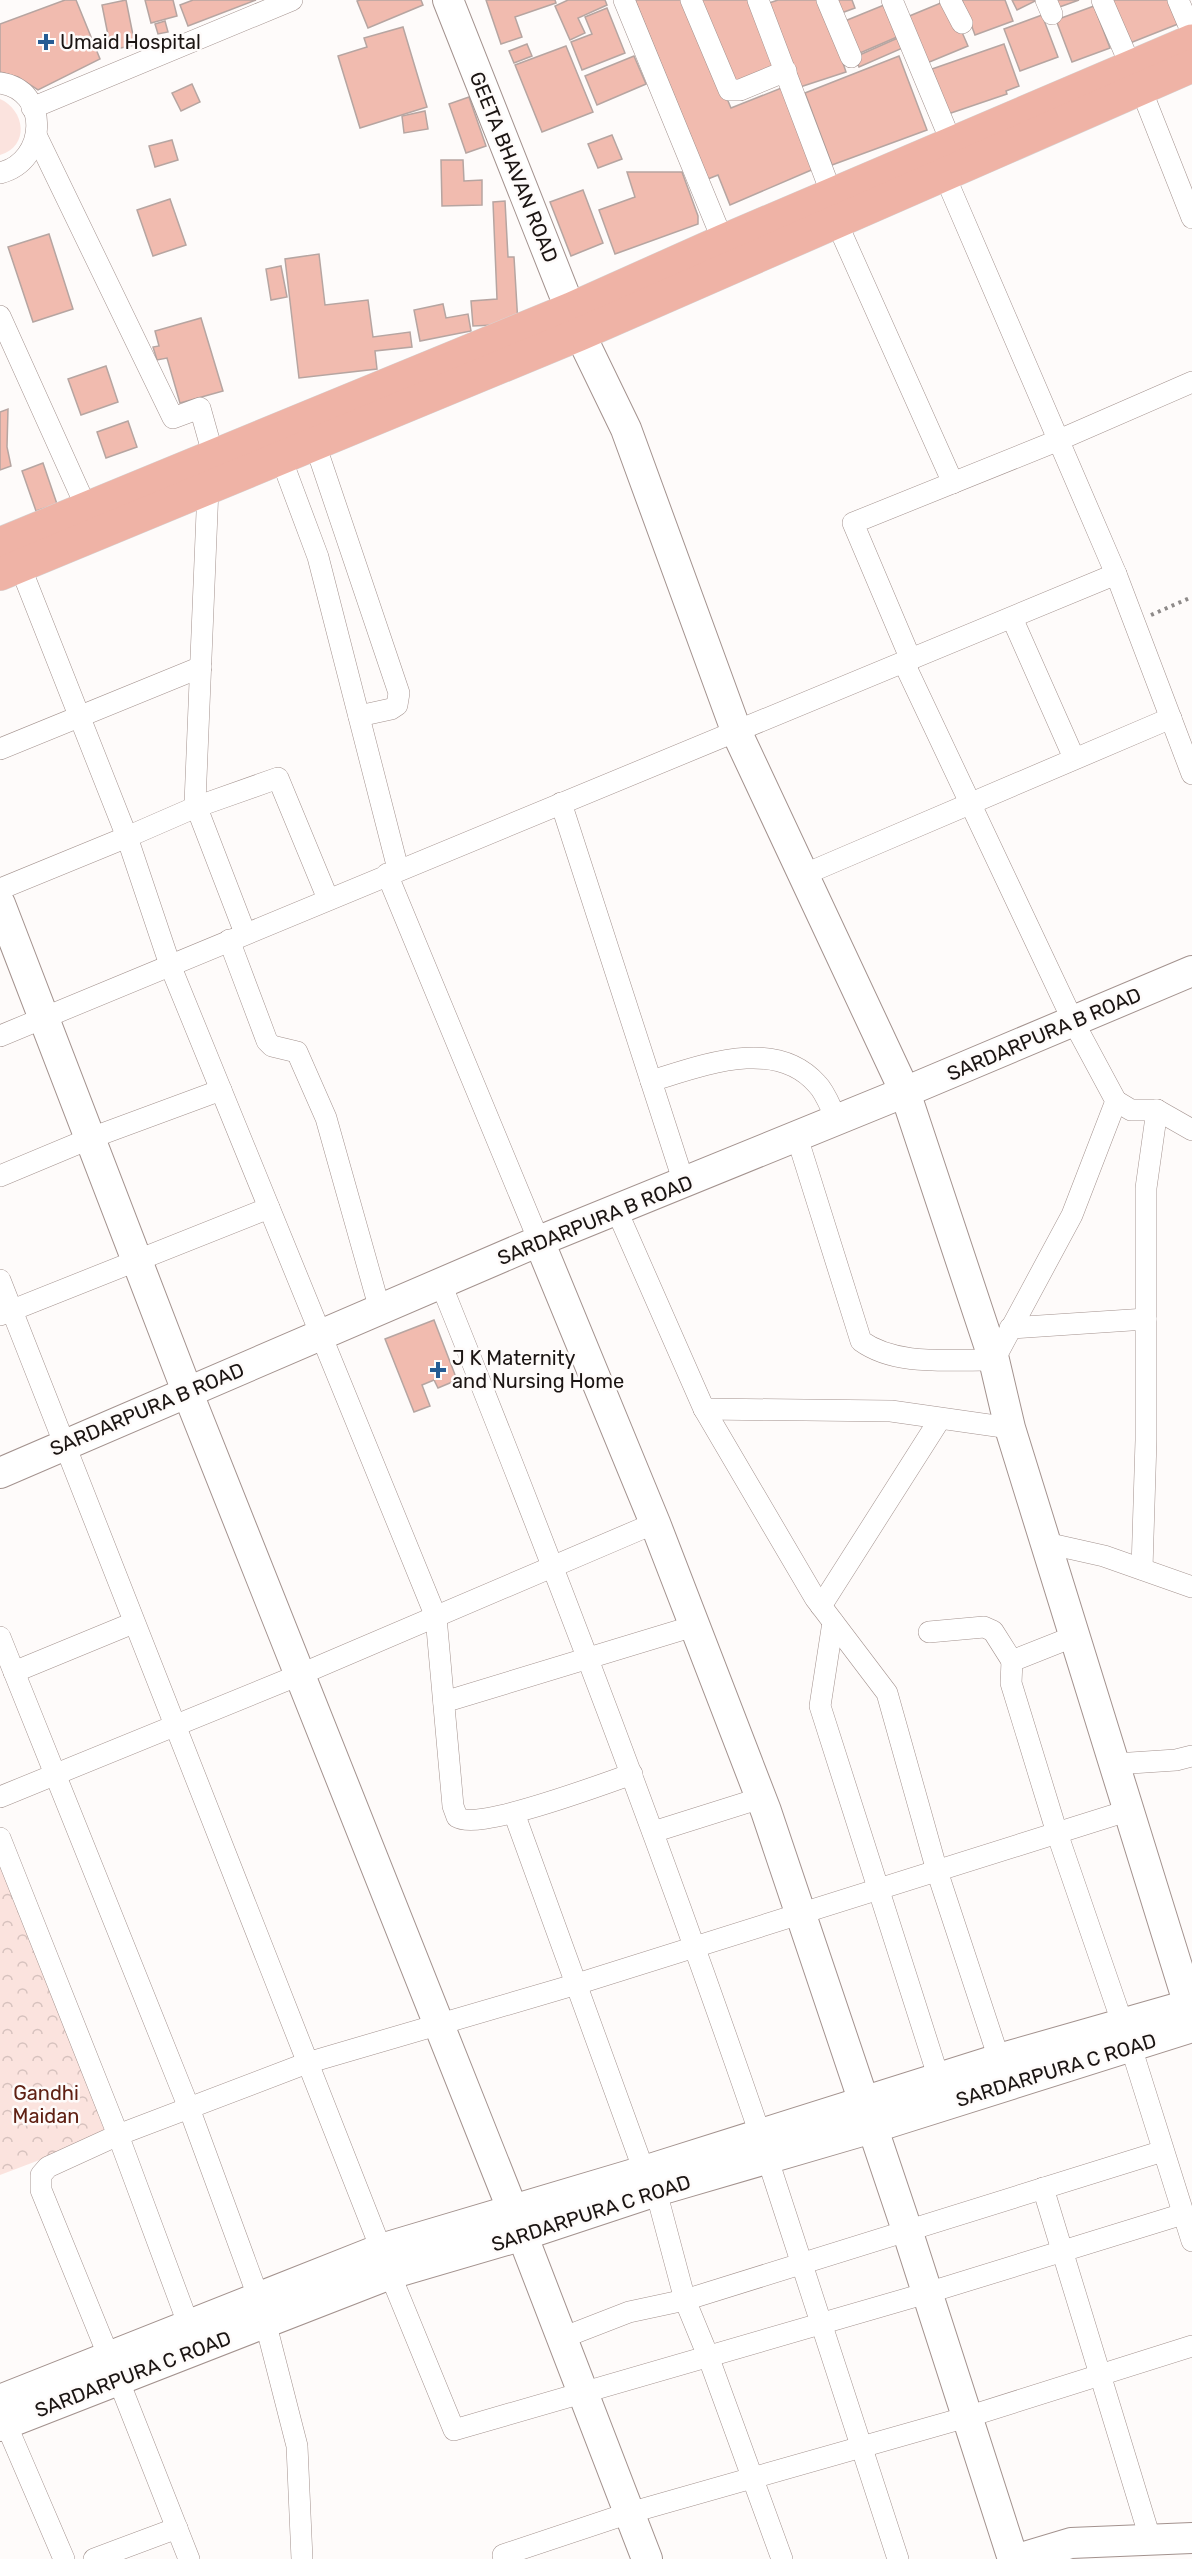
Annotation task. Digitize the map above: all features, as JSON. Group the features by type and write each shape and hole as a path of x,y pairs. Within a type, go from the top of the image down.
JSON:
{"main road":[{"path":"1136,79 1192,41"},
{"path":"6,561 575,321 1136,79 1192,66"},
{"path":"6,561 87,510 211,473 281,458 575,321 723,240 834,208"}],"street":[{"path":"32,108 292,0"},
{"name":"GEETA BHAVAN ROAD","path":"448,0 575,321 626,429 737,733 905,1092 994,1360 1010,1428 1191,2012"},
{"path":"624,0 723,240"},
{"path":"691,0 729,90 740,90 786,72"},
{"path":"758,0 834,208 953,483"},
{"path":"827,0 851,57"},
{"path":"950,0 962,23"},
{"path":"1102,0 1192,218"},
{"path":"1178,0 1192,33"},
{"path":"897,2 948,159 1059,440 1116,574 1192,774"},
{"path":"0,83 15,87 30,101 37,120 37,137 31,152 17,166 0,173"},
{"path":"37,137 173,418 200,408 211,473 196,807 267,1041 272,1046 297,1052 326,1118 380,1310"},
{"path":"0,316 87,510"},
{"path":"1192,382 1059,440 854,523 907,662 969,802 1072,1022 1116,1101 1131,1110 1157,1110 1192,1130"},
{"path":"315,444 399,693 397,705 391,709 359,716"},
{"path":"281,458 318,557 359,716 392,871 539,1241 655,1523 761,1798 907,2230 1013,2559"},
{"path":"6,561 79,717 127,837 170,965 436,1617 453,1806 457,1817 469,1821 514,1813 632,1774"},
{"path":"0,1036 392,871 737,733 1116,574"},
{"path":"1012,618 1074,758"},
{"path":"0,749 201,667"},
{"path":"803,874 1171,718"},
{"path":"0,889 196,807 278,778 328,899"},
{"path":"561,803 684,1183"},
{"path":"0,904 187,1391 562,2338 647,2559"},
{"name":"SARDARPURA B ROAD","path":"0,1473 539,1241 797,1137 1192,971"},
{"path":"651,1081 718,1061 739,1058 785,1064 805,1073 818,1085 837,1120"},
{"path":"0,1176 91,1138 221,1090"},
{"path":"797,1137 861,1341 884,1354 994,1360 1072,1215 1116,1101"},
{"path":"1142,1569 1146,1188 1157,1110"},
{"path":"6,1313 269,1208"},
{"path":"617,1211 704,1408 827,1614 887,1694 937,1871 999,2059"},
{"path":"0,1280 6,1313 63,1446 385,2262 454,2430 927,2293 1183,2214"},
{"path":"441,1284 554,1566 696,1947 763,2146 819,2324 862,2446 897,2559"},
{"path":"1010,1328 1146,1319"},
{"path":"704,1408 891,1411 1010,1428"},
{"path":"939,2079 820,1706 827,1614 940,1419"},
{"path":"0,1797 299,1675 655,1523"},
{"path":"1046,1543 1104,1556 1192,1587"},
{"path":"14,1672 133,1623"},
{"path":"444,1702 694,1626"},
{"path":"930,1632 984,1627 993,1631 1012,1661 1011,1683 1057,1833 1127,2036 1192,2241"},
{"path":"1012,1661 1075,1636"},
{"path":"0,1637 189,2108 262,2310 297,2446 302,2559"},
{"path":"1115,1764 1176,1760 1192,1756"},
{"path":"653,1832 761,1798"},
{"path":"189,2559 39,2183 41,2175 48,2167 117,2135 307,2063 577,1984 1130,1810"},
{"path":"514,1813 650,2181 685,2300 708,2356 782,2559"},
{"path":"0,1838 117,2135 189,2326"},
{"name":"SARDARPURA C ROAD","path":"2,2416 114,2368 385,2262 517,2224 763,2146 1127,2036 1191,2012"},
{"name":"SARDARPURA C ROAD","path":"868,2115 939,2079 999,2059 1127,2036"},
{"path":"562,2338 629,2313 685,2300 1163,2151"},
{"path":"1043,2188 1150,2538"},
{"name":"SARDARPURA C ROAD","path":"114,2368 189,2326 262,2310"},
{"path":"504,2559 503,2555 629,2513 967,2417 1192,2346"},
{"path":"2,2416 64,2559"},
{"path":"94,2559 177,2528"},
{"path":"1018,2559 1071,2542 1192,2538"}],"path":[{"path":"1134,621 1192,597"}],"green space":[{"path":"0,99 15,111 21,128 16,144 0,155"},
{"name":"Gandhi Maidan","path":"0,1863 108,2134 0,2175"}],"building":[{"name":"Umaid Hospital","path":"65,0 76,0 100,59 38,90 18,77 0,72 0,24"},
{"path":"126,0 135,45 111,50 102,5"},
{"path":"145,0 173,0 177,16 151,23"},
{"path":"193,0 256,0 188,26 180,5"},
{"path":"421,0 423,5 368,28 357,1"},
{"path":"486,0 555,0 556,3 515,17 522,37 501,44"},
{"path":"568,0 605,0 607,5 578,18 585,33 570,40 555,6"},
{"path":"635,0 685,0 731,108 784,87 816,168 730,205 718,175 708,179"},
{"path":"697,0 749,0 777,71 731,89"},
{"path":"778,0 822,0 846,72 797,88 769,3"},
{"path":"830,0 852,0 855,8 836,15"},
{"path":"948,0 968,46 927,63 907,17"},
{"path":"962,0 1005,0 1013,21 975,35"},
{"path":"1012,0 1037,0 1017,10"},
{"path":"1051,0 1079,0 1054,9"},
{"path":"1107,0 1168,0 1178,24 1125,45"},
{"path":"884,5 897,37 853,56 840,23"},
{"path":"1094,6 1110,48 1072,62 1056,20"},
{"path":"607,8 625,53 582,70 571,42 592,34 585,17"},
{"path":"1042,15 1058,57 1020,71 1004,29"},
{"path":"165,21 168,32 158,34 155,24"},
{"path":"403,27 427,107 360,128 338,56 367,47 364,38"},
{"path":"900,37 905,47 859,67 855,57"},
{"path":"527,44 532,56 514,63 509,51"},
{"path":"1004,44 1019,86 1006,91 1007,94 948,114 932,69"},
{"path":"566,46 593,112 542,132 515,65"},
{"path":"634,56 646,84 597,105 585,76"},
{"path":"899,56 927,130 832,165 805,93"},
{"path":"192,84 200,102 181,111 172,93"},
{"path":"469,97 486,146 466,153 449,104"},
{"path":"425,111 428,129 404,133 402,116"},
{"path":"612,135 622,159 598,168 588,144"},
{"path":"172,140 178,160 155,167 149,146"},
{"path":"441,160 463,160 464,181 482,180 482,205 442,206"},
{"path":"627,172 682,172 698,216 698,224 615,254 599,210 635,197"},
{"path":"583,190 603,243 571,256 550,202"},
{"path":"170,199 186,245 153,256 137,210"},
{"path":"505,201 508,257 514,257 518,324 473,326 471,301 497,299 493,202"},
{"path":"49,234 73,309 33,322 8,247"},
{"path":"319,254 325,305 368,300 373,337 410,332 412,347 375,351 377,369 299,378 285,259"},
{"path":"281,266 287,297 271,300 266,269"},
{"path":"443,304 446,318 468,314 471,331 420,341 414,310"},
{"path":"201,318 223,391 180,403 167,358 157,360 153,347 159,346 155,331"},
{"path":"106,366 118,402 81,415 68,379"},
{"path":"8,409 7,447 11,466 0,470 0,412"},
{"path":"128,421 137,447 106,458 97,432"},
{"path":"43,463 57,504 36,511 22,471"},
{"path":"434,1320 457,1380 438,1388 434,1380 422,1385 430,1406 414,1412 385,1339"}],"place":[{"name":"Umaid Hospital","path":"46,42"},
{"name":"J K Maternity and Nursing Home","path":"438,1370"}]}
